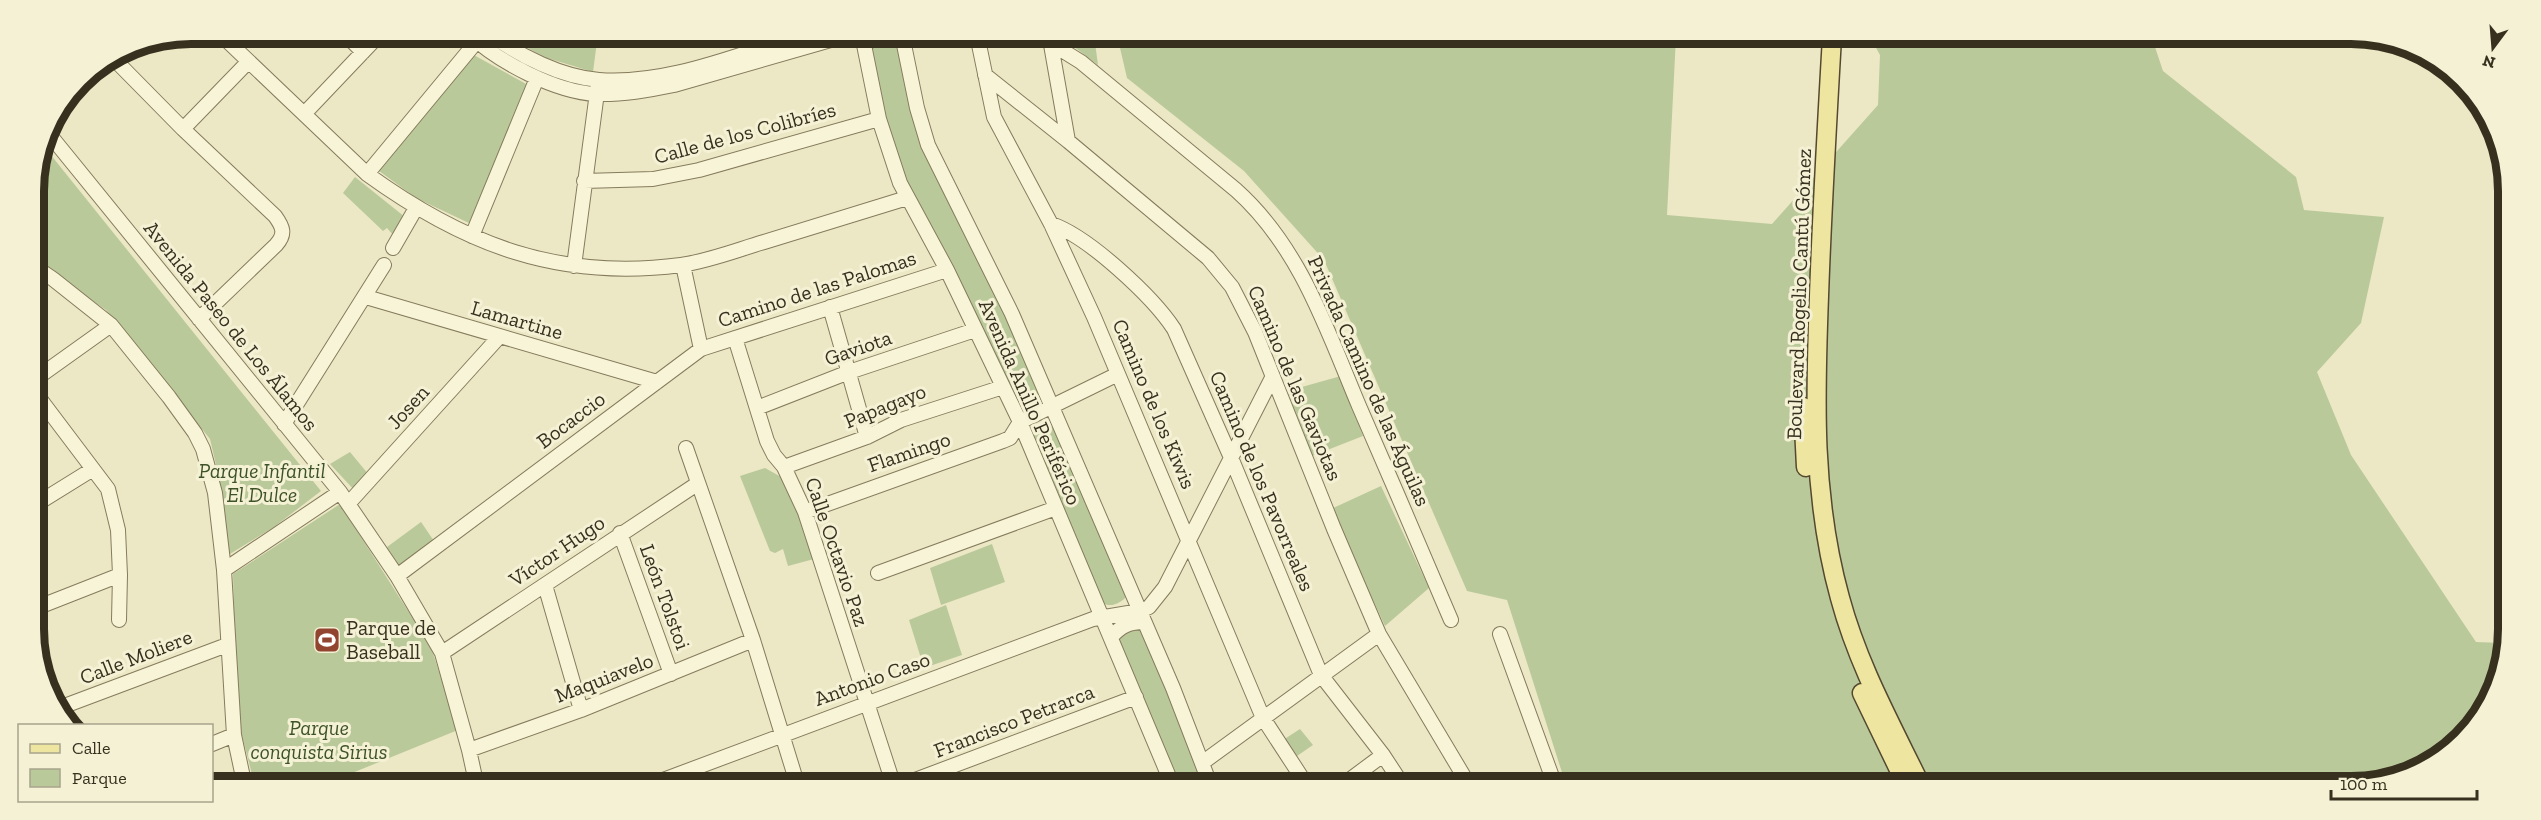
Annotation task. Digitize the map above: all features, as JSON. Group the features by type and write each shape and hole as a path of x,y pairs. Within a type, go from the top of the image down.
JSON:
{"main road":[{"name":"Boulevard Rogelio Cantú Gómez","path":"1821,44 1803,370 1803,437 1810,505 1827,590 1846,653 1862,694 1903,776"},
{"name":"Boulevard Rogelio Cantú Gómez","path":"1832,44 1815,389 1818,474 1824,523 1840,597 1853,642 1867,678 1916,776"}],"street":[{"path":"230,44 367,174 416,208 504,250 538,260 610,270 683,265 907,198"},
{"path":"355,44 363,52"},
{"path":"304,114 371,44"},
{"path":"367,174 468,44"},
{"path":"482,44 501,59 537,78 598,87 645,90 674,85 817,44"},
{"path":"505,44 516,51 598,87 683,71 771,44"},
{"name":"Avenida Anillo Periférico","path":"864,44 879,119 907,198 947,270 1019,421 1169,776"},
{"name":"Avenida Anillo Periférico","path":"904,44 921,126 928,145 1012,314 1134,595 1207,776"},
{"name":"Camino de los Kiwis","path":"979,44 994,117 1051,224 1118,374 1263,718 1301,776"},
{"path":"1051,44 1068,141"},
{"name":"Privada Camino de las Águilas","path":"1057,44 1236,190 1251,204 1284,245 1315,302 1451,620"},
{"path":"183,129 248,62"},
{"path":"118,63 274,216 283,230 282,237 276,245 199,319"},
{"name":"Camino de las Gaviotas","path":"986,75 1208,258 1232,287 1255,332 1379,634 1464,776"},
{"path":"472,236 537,78"},
{"path":"574,266 598,87"},
{"name":"Calle de los Colibríes","path":"584,181 653,179 699,170 879,119"},
{"name":"Avenida Paseo de Los Álamos","path":"53,139 344,498 397,576 442,653 475,776"},
{"path":"393,248 416,208"},
{"name":"Camino de los Pavorreales","path":"1051,224 1090,246 1163,313 1174,329 1232,460 1320,675 1397,776"},
{"path":"284,424 384,265"},
{"path":"683,265 701,349"},
{"name":"Camino de las Palomas","path":"701,349 947,270"},
{"path":"44,273 111,325 169,397 195,433 203,449 215,493 224,570 234,735 243,776"},
{"name":"Lamartine","path":"366,297 657,382"},
{"path":"830,307 867,437"},
{"path":"44,373 111,325"},
{"name":"Gaviota","path":"757,408 849,372 975,330"},
{"name":"Josen","path":"224,570 344,498 499,337"},
{"name":"Calle Octavio Paz","path":"735,338 770,449 784,467 805,512 891,776"},
{"name":"Bocaccio","path":"397,576 701,349"},
{"path":"1019,421 1049,402 1118,374"},
{"path":"1111,637 1119,629 1142,617 1156,601 1232,460 1272,378"},
{"name":"Papagayo","path":"784,467 867,437 901,420 1003,387"},
{"path":"44,404 108,489 113,502 118,530 120,575 118,620"},
{"path":"1019,421 1057,421"},
{"name":"Flamingo","path":"805,512 1003,441 1010,438 1019,421"},
{"path":"686,448 753,640 795,776"},
{"path":"44,499 93,469"},
{"name":"Víctor Hugo","path":"442,653 697,484"},
{"path":"878,573 1056,508"},
{"name":"León Tolstoi","path":"620,533 671,674"},
{"path":"44,605 120,575"},
{"path":"545,585 581,710"},
{"path":"1101,614 1118,609 1134,595"},
{"path":"1101,614 1142,617"},
{"name":"Antonio Caso","path":"675,776 1093,619 1101,614"},
{"path":"1202,763 1379,634"},
{"path":"1500,634 1552,776"},
{"name":"Maquiavelo","path":"469,750 581,710 753,640"},
{"name":"Calle Moliere","path":"65,706 227,645"},
{"name":"Francisco Petrarca","path":"926,776 1136,697"},
{"path":"213,744 234,735"},
{"path":"1355,776 1383,755"}],"green space":[{"path":"520,44 597,44 593,72 547,58"},
{"path":"880,44 900,44 919,137 993,283 1041,392 1031,404 1024,405 1016,402 897,165 870,57 870,48"},
{"path":"1070,44 1095,44 1098,65"},
{"path":"1119,44 1676,44 1667,215 1772,224 1878,105 1880,55 1874,44 2154,44 2163,71 2296,177 2304,210 2384,217 2361,323 2317,372 2351,455 2476,642 2497,643 2493,668 2482,695 2461,727 2432,752 2389,772 2360,776 1563,776 1507,600 1467,591 1324,260 1244,171 1127,78"},
{"path":"472,54 528,85 471,224 416,198 375,168"},
{"name":"Parque Infantil El Dulce","path":"48,152 321,491 274,527 225,557 220,482 210,439 106,310 44,267 44,181"},
{"path":"355,177 405,217 393,235 387,228 383,231 343,193"},
{"path":"1341,376 1363,436 1312,456 1284,392"},
{"path":"1047,425 1055,427 1127,596 1115,604 1108,605 1102,602 1030,432 1036,427"},
{"path":"350,452 369,475 356,492 330,464"},
{"path":"765,468 783,478 800,516 814,559 788,566 783,549 775,553 770,551 740,476"},
{"path":"1381,486 1429,588 1385,626 1331,509"},
{"name":"Parque conquista Sirius","path":"340,504 431,647 458,730 345,776 252,776 241,732 236,700 233,574"},
{"path":"421,522 434,541 399,566 387,547"},
{"path":"992,544 1005,582 941,605 930,568"},
{"path":"946,605 962,655 924,668 909,620"},
{"path":"1142,626 1203,776 1173,776 1119,640 1121,633"},
{"path":"1300,729 1313,745 1297,756 1283,740"}],"place":[{"name":"Parque de Baseball","path":"327,640"}]}
